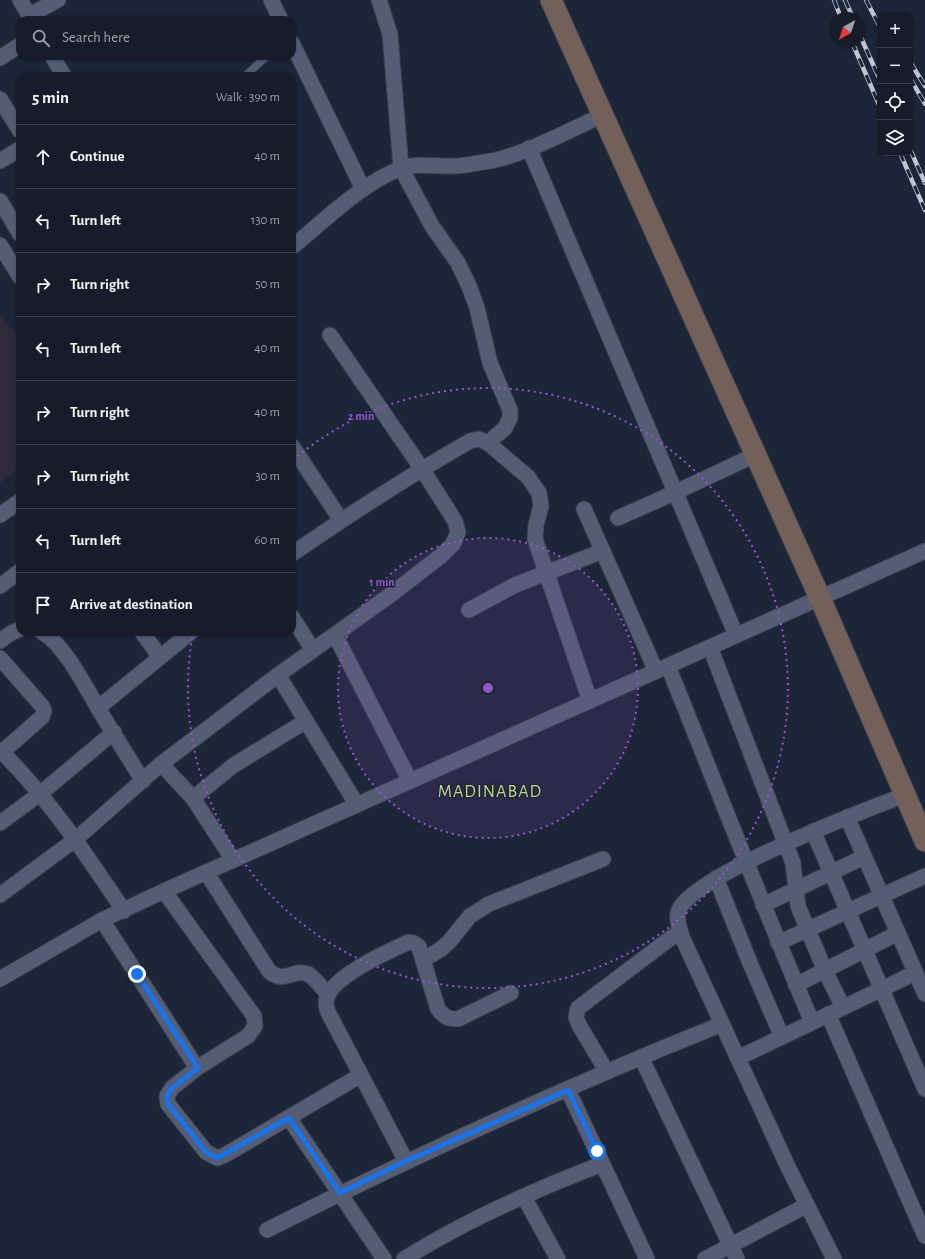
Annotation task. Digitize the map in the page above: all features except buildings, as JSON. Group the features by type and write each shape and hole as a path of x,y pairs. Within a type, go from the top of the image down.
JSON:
{"street":[{"path":"20,0 30,16"},
{"path":"34,16 58,0"},
{"path":"271,0 279,16"},
{"path":"379,0 390,34 401,168 429,219 458,263 477,308 490,363 510,410 510,418 505,428 488,443"},
{"path":"551,0 820,598 925,841"},
{"path":"0,58 16,48"},
{"path":"296,51 363,189"},
{"path":"54,60 62,72"},
{"path":"0,99 16,125"},
{"path":"296,244 363,189 379,178 401,168 428,165 464,165 493,160 529,148 603,115"},
{"path":"529,148 736,635"},
{"path":"0,161 16,151"},
{"path":"0,201 16,227"},
{"path":"0,245 16,271"},
{"path":"0,895 76,839 143,782 161,764 278,675 336,635 407,582 454,544 458,532 455,521 422,469 330,335"},
{"path":"296,551 341,520 470,441 479,439 488,443 528,478 539,493 541,506 536,525 535,539 590,701"},
{"path":"296,452 341,520"},
{"path":"618,518 755,454"},
{"path":"0,515 16,504"},
{"path":"584,509 603,551 662,669 748,863 778,943 812,1022"},
{"path":"469,610 515,585 603,551"},
{"path":"0,979 102,920 164,891 925,551"},
{"path":"0,586 16,574"},
{"path":"296,623 313,650"},
{"path":"0,642 16,631"},
{"path":"336,635 410,782"},
{"path":"46,636 57,647 79,675 143,782"},
{"path":"145,636 160,657"},
{"path":"98,708 186,636"},
{"path":"710,647 793,863 798,906 807,930 842,1007"},
{"path":"0,658 42,706 44,711 42,717 1,751 40,792 76,839 124,911"},
{"path":"278,675 357,805"},
{"path":"193,798 234,765 306,721"},
{"path":"0,823 114,732"},
{"path":"161,764 193,798 233,860"},
{"path":"834,1259 806,1204 680,931 678,911 686,899 716,878 813,831 905,795"},
{"path":"847,817 925,994"},
{"path":"813,831 880,989 925,1089"},
{"path":"763,905 864,857"},
{"path":"423,960 449,942 470,916 489,904 603,858"},
{"path":"206,872 269,972 275,977 283,978 303,973 310,975 328,994"},
{"path":"778,943 925,876"},
{"path":"716,878 750,963 782,1036"},
{"path":"164,891 254,1016 255,1026 248,1036 198,1068 172,1088 167,1096 168,1104 206,1152 217,1158 225,1155 361,1075"},
{"path":"102,920 198,1068"},
{"path":"607,1072 579,1025 576,1017 578,1008 680,931"},
{"path":"796,985 898,933"},
{"path":"406,1161 328,1012 325,1002 328,994 336,985 358,967 377,956 409,942 414,943 418,947 438,1009 449,1019 458,1019 511,993"},
{"path":"738,1058 915,973"},
{"path":"828,1014 925,1236"},
{"path":"267,1230 406,1161 641,1057 722,1024"},
{"path":"641,1057 729,1245 737,1259"},
{"path":"568,1090 647,1259"},
{"path":"289,1118 384,1259"},
{"path":"404,1259 437,1238 558,1181 602,1164"},
{"path":"524,1197 558,1259"},
{"path":"705,1259 806,1204"}],"lane":[{"path":"249,72 263,60"}],"shaded area":[{"path":"0,315 16,334 16,470 0,483"}],"railway":[{"path":"834,0 839,12"},
{"path":"845,0 850,12"},
{"path":"866,0 877,21"},
{"path":"865,46 877,73"},
{"path":"855,48 877,100"},
{"path":"913,67 925,86"},
{"path":"913,83 925,104"},
{"path":"901,156 925,210"},
{"path":"913,156 925,183"}],"district":[{"name":"MADINABAD","path":"490,791"}],"route":[{"path":"137,974 198,1068 172,1088 167,1096 168,1104 206,1152 217,1158 225,1155 289,1118 340,1193 406,1161 568,1090 597,1151"}]}
